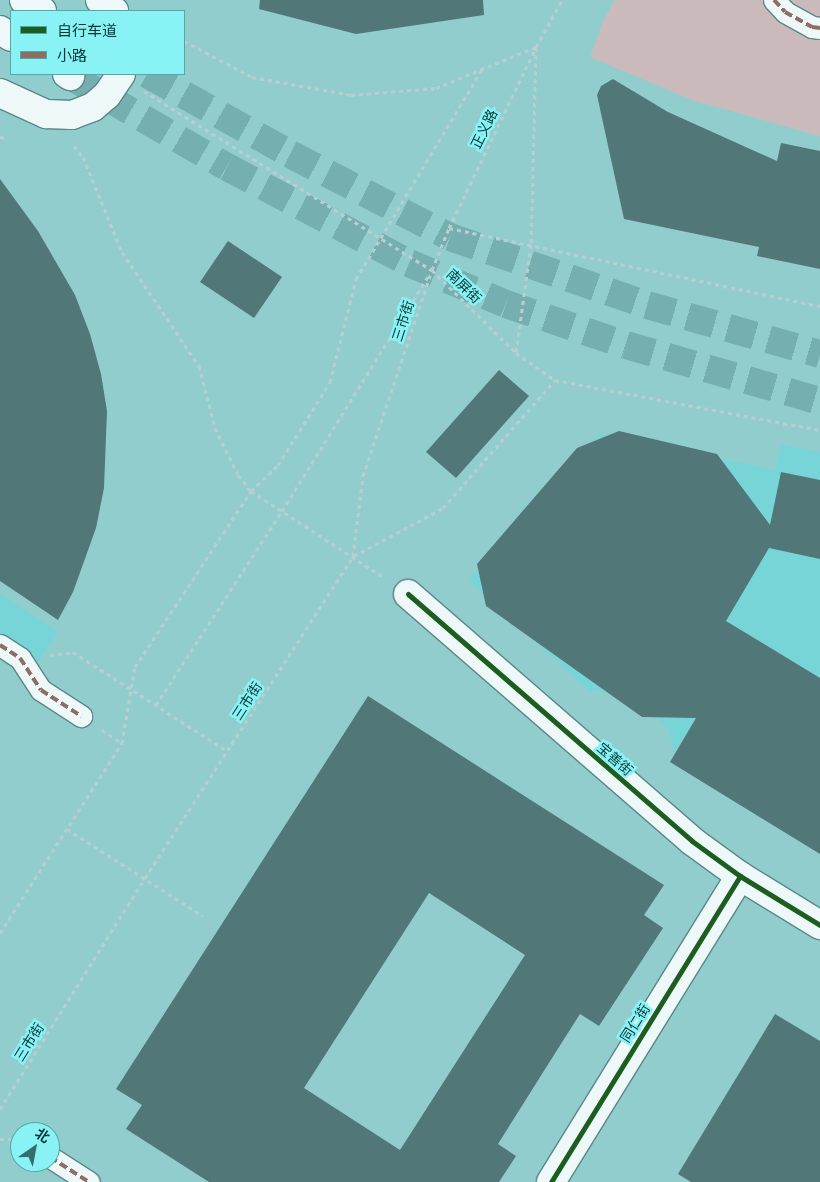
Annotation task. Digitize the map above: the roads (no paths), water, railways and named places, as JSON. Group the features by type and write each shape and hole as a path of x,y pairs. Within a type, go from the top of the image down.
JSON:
{"street":[{"path":"24,0 40,10"},
{"path":"100,0 113,10"},
{"path":"774,0 785,12 812,27 820,28"},
{"path":"0,93 46,114 72,115 94,107 107,95 120,75"},
{"name":"宝善街","path":"408,594 692,841 740,876 820,925"},
{"path":"0,645 20,658 41,690 81,716"},
{"name":"同仁街","path":"551,1182 740,876"},
{"path":"60,1163 89,1182"}],"tunnel":[{"path":"149,75 290,154 450,237 647,305 820,354"},
{"path":"70,76 227,167 409,263 506,304 626,345 820,401"}]}
